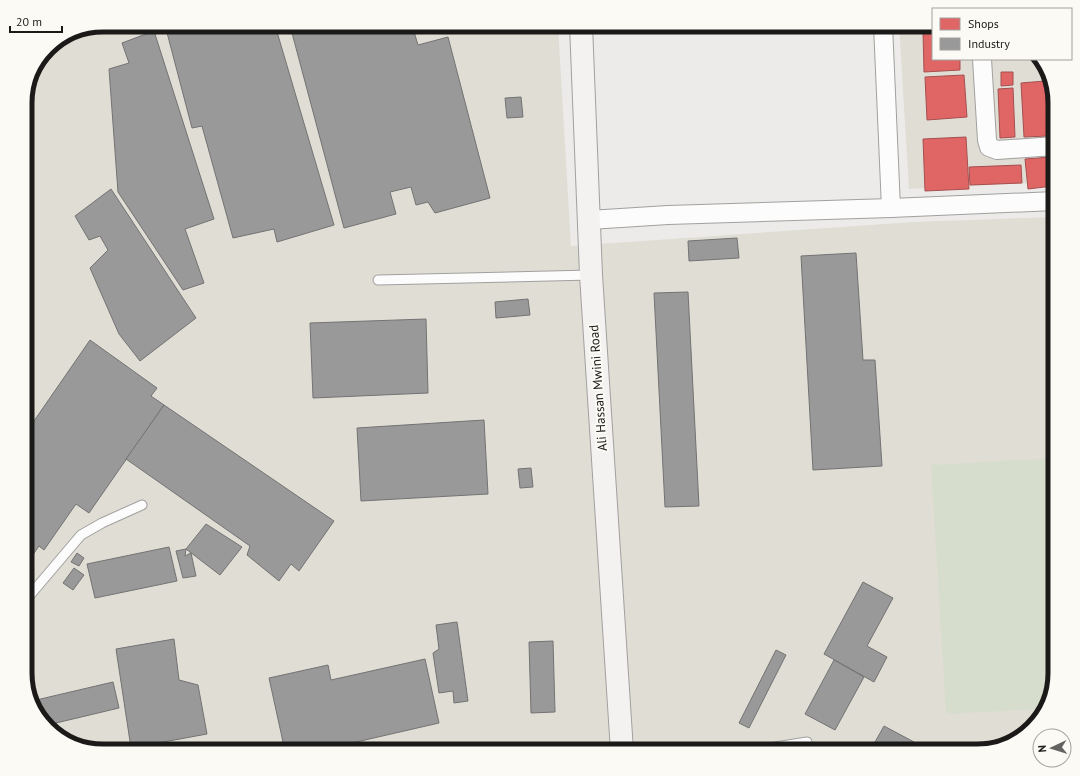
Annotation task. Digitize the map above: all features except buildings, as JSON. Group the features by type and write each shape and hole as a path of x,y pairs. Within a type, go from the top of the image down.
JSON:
{"main road":[{"name":"Ali Hassan Mwini Road","path":"581,32 591,275 621,744"}],"street":[{"path":"883,32 891,208"},
{"path":"982,60 987,140 989,147 997,150 1048,146"},
{"path":"589,220 668,215 1048,201"}],"lane":[{"path":"378,280 591,275"},
{"path":"32,593 81,535 142,504"},
{"path":"794,744 807,742"}],"shaded area":[{"path":"103,32 558,32 571,246 913,222 1048,217 1048,677 1043,700 1033,716 1024,726 1008,737 991,743 977,744 103,744 85,742 64,732 50,720 37,700 32,677 32,99 37,76 44,64 60,47 76,37 89,33"},
{"path":"899,32 932,32 932,60 1033,60 1041,72 1047,89 1048,182 909,189"}],"green space":[{"path":"1048,458 1048,677 1043,700 1037,709 946,714 931,465"}]}
